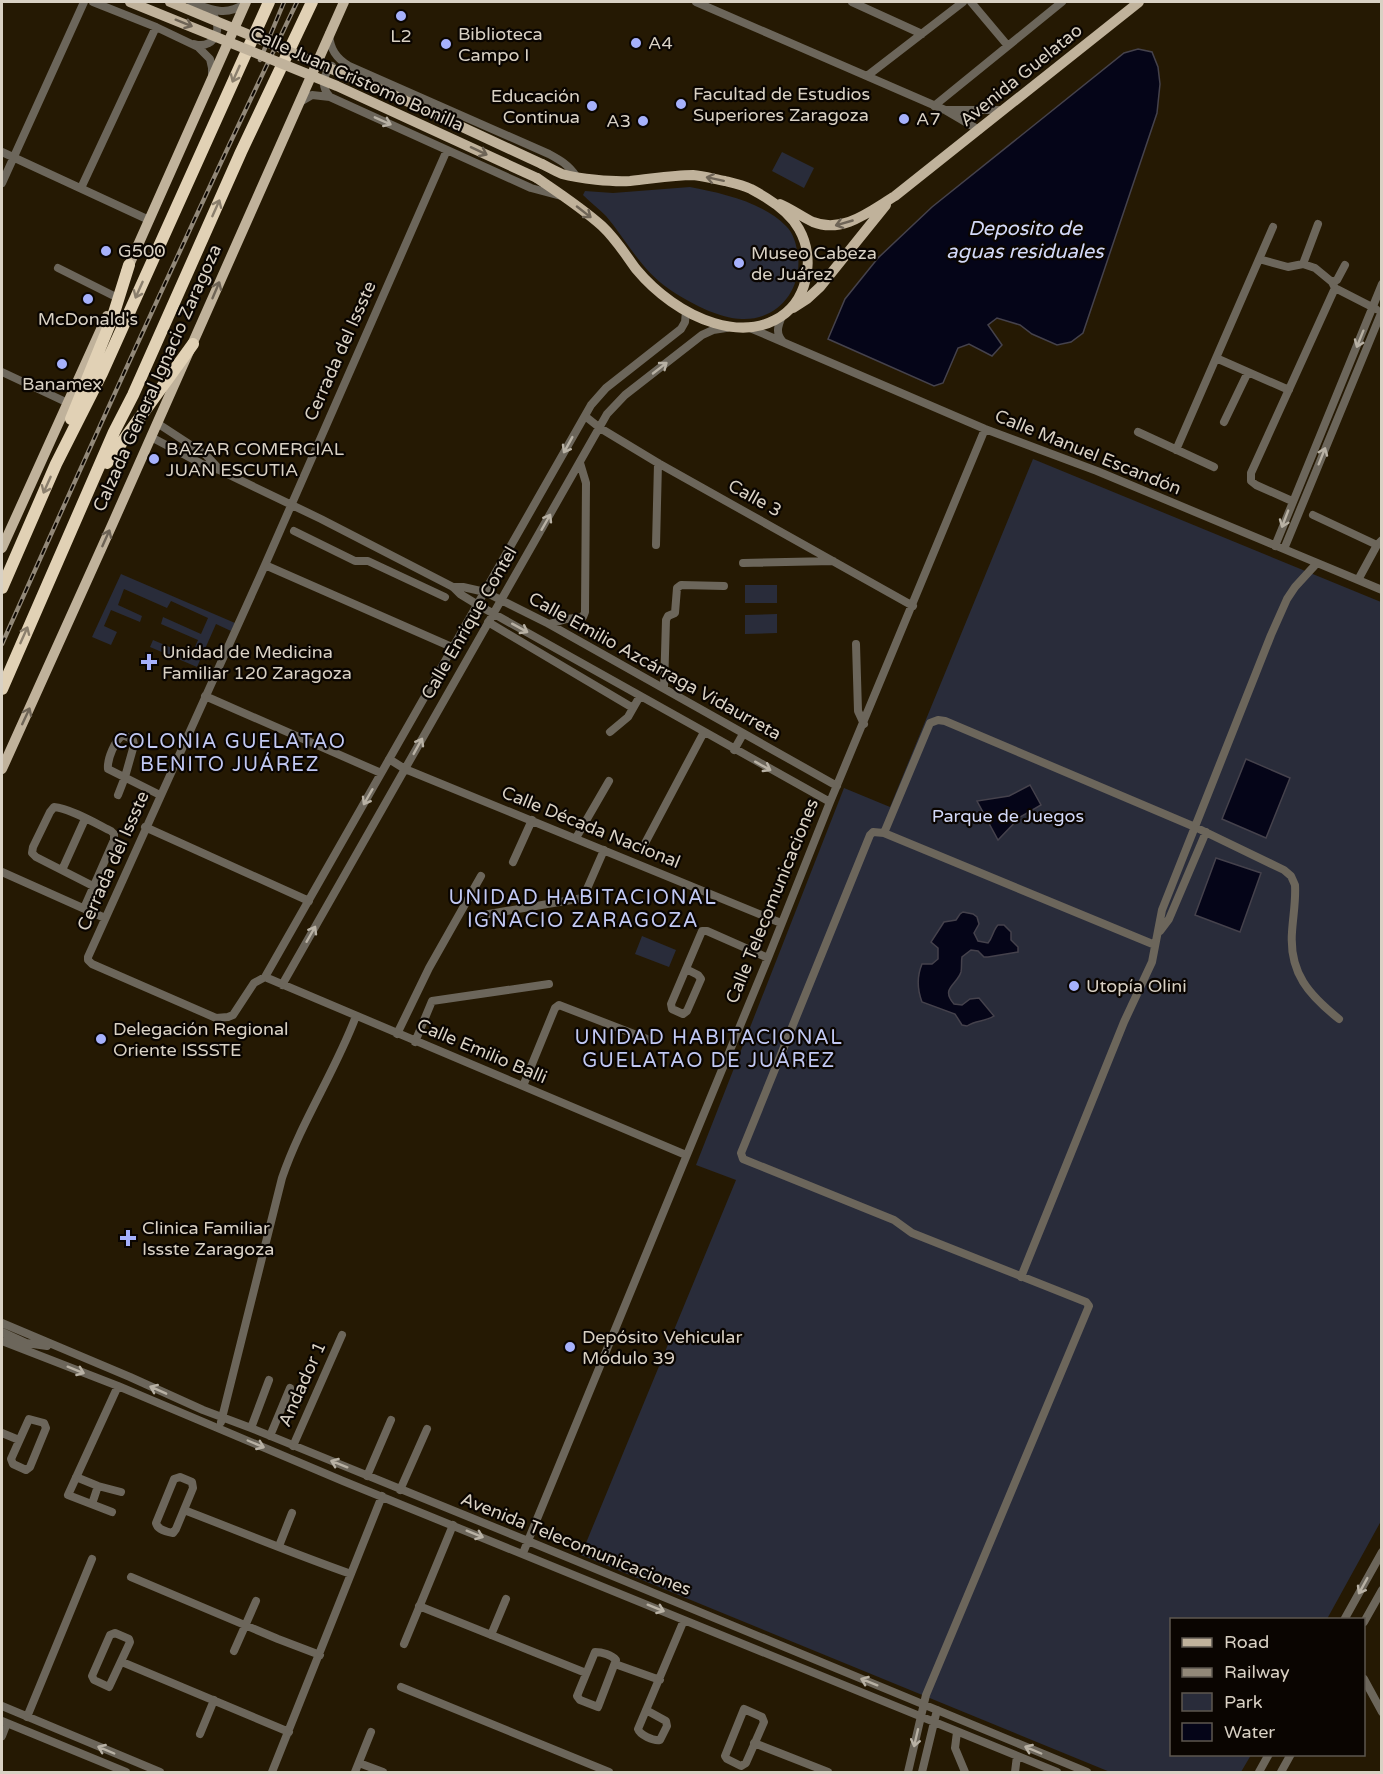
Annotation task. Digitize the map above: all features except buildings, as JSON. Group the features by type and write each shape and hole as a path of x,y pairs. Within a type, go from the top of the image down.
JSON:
{"highway":[{"path":"2,588 56,464 102,372 269,2"},
{"name":"Calzada General Ignacio Zaragoza","path":"2,689 90,486 241,152 312,2"},
{"path":"56,464 62,441 113,316 129,266"},
{"path":"90,486 193,344"}],"main road":[{"name":"Calle Juan Cristomo Bonilla","path":"130,2 347,90 537,177 603,227 649,282 686,311 714,323 750,328 766,324 785,313 799,297 808,268 805,241 796,224 769,200 740,184 694,175 615,181 562,174 389,93 170,2"},
{"name":"Calzada General Ignacio Zaragoza","path":"2,769 344,2"},
{"name":"Avenida Guelatao","path":"769,200 786,206 816,223 837,226 861,216 895,196 1139,2"},
{"path":"2,548 116,297 245,3"},
{"name":"Avenida Guelatao","path":"785,313 807,299 820,287 895,196"}],"street":[{"path":"2,183 84,2"},
{"path":"93,2 198,46 207,44 215,38 217,33 217,19 207,9"},
{"name":"Calle Juan Cristomo Bonilla","path":"190,2 207,9 225,12 245,3"},
{"path":"696,2 945,110 979,129"},
{"path":"852,2 922,34"},
{"path":"867,76 963,2"},
{"path":"971,2 1008,46"},
{"path":"934,106 1062,2"},
{"path":"81,188 156,27"},
{"name":"Calle Juan Cristomo Bonilla","path":"329,34 333,51 341,61 349,66 549,154 565,163 576,176"},
{"path":"193,44 203,50 210,59 213,73 210,83"},
{"path":"330,97 324,87 323,80 326,73 336,65 349,66"},
{"name":"Calle Juan Cristomo Bonilla","path":"296,107 306,97 317,95 330,97 531,188 565,198"},
{"path":"945,110 1003,110"},
{"name":"Cerrada del Issste","path":"88,960 89,953 265,565 447,150"},
{"path":"2,152 149,220"},
{"path":"1303,264 1318,224"},
{"path":"1176,450 1273,227"},
{"path":"1259,259 1288,267 1303,264 1315,268 1334,285 1381,311 1332,420 1292,501 1275,546"},
{"path":"1292,501 1256,485 1251,481 1251,477 1334,285 1345,265"},
{"path":"58,268 116,297"},
{"path":"1284,549 1382,284"},
{"name":"Calle Enrique Contel","path":"88,960 92,964 216,1018 233,1014 254,983 265,977 597,396 681,329 686,319 686,311"},
{"path":"783,342 777,330 785,313"},
{"name":"Calle Enrique Contel","path":"282,985 607,414 619,401 702,334 720,328 735,327"},
{"name":"Calle Manuel Escandón","path":"750,328 985,429 1097,471 1382,590"},
{"path":"1216,357 1289,390"},
{"path":"2,372 68,403"},
{"path":"1224,422 1248,372"},
{"name":"Calle 3","path":"585,416 600,428 658,463 913,606"},
{"name":"Calle Emilio Azcárraga Vidaurreta","path":"158,423 206,455 219,470"},
{"name":"Calle Telecomunicaciones","path":"523,1553 985,429"},
{"path":"1138,432 1214,467"},
{"name":"Calle Emilio Azcárraga Vidaurreta","path":"151,437 202,464 290,504 453,587 478,605 830,802"},
{"path":"656,545 658,463"},
{"path":"549,624 585,615 586,483 580,464"},
{"path":"1314,515 1379,542 1358,580"},
{"path":"294,531 355,561 368,561 445,597"},
{"path":"368,561 375,547"},
{"path":"743,563 834,561"},
{"path":"1021,1276 1124,1022 1152,962 1162,910 1280,614 1295,587 1317,563"},
{"path":"265,565 454,648"},
{"path":"664,688 666,620 668,616 675,613 677,588 681,585 724,586"},
{"name":"Calle Emilio Azcárraga Vidaurreta","path":"453,587 485,592 549,624 837,786"},
{"path":"488,622 633,708"},
{"path":"856,644 858,711 864,724"},
{"path":"569,655 569,670"},
{"path":"622,685 631,670"},
{"path":"206,696 381,773"},
{"path":"610,732 628,717 640,696"},
{"path":"884,833 930,723 938,720 953,724 1195,827 1284,870 1291,876 1295,885 1292,950 1294,966 1306,988 1339,1018"},
{"path":"643,847 704,732"},
{"path":"734,750 744,734"},
{"path":"118,795 125,777 134,744 133,740 123,735 118,739 108,767 110,770 125,777 160,795"},
{"name":"Calle Década Nacional","path":"389,759 405,769 781,922"},
{"path":"576,838 609,781"},
{"path":"84,908 114,840 114,834 60,807 54,807 32,852 93,886"},
{"path":"62,870 85,819"},
{"path":"513,862 532,820"},
{"path":"145,827 309,901"},
{"path":"908,1773 923,1704 1089,1306 1086,1302 912,1233 894,1220 751,1163 740,1155 873,832 884,833 1155,945"},
{"path":"1158,934 1169,919 1206,832"},
{"path":"483,915 583,898 604,850"},
{"path":"2,872 105,918"},
{"path":"397,1034 429,968 481,876"},
{"path":"686,969 701,978 687,1011 683,1014 674,1011 671,1007 700,933 705,930 768,958"},
{"name":"Calle Emilio Balli","path":"265,977 686,1155"},
{"path":"415,1042 432,1001 549,984"},
{"path":"523,1086 555,1008 559,1005 647,1039"},
{"path":"218,1428 282,1178 292,1149 348,1037 356,1016"},
{"name":"Avenida Telecomunicaciones","path":"2,1323 222,1418 528,1541 1087,1773"},
{"name":"Avenida Telecomunicaciones","path":"2,1332 26,1343 49,1359"},
{"name":"Andador 1","path":"293,1446 342,1335"},
{"name":"Avenida Telecomunicaciones","path":"2,1341 118,1386 1057,1773"},
{"name":"Avenida Telecomunicaciones","path":"26,1343 53,1346"},
{"path":"251,1428 269,1380"},
{"path":"112,1512 68,1496 118,1386"},
{"path":"270,1436 290,1388"},
{"path":"29,1419 45,1424 45,1430 28,1469 13,1464 11,1461 19,1440 29,1419"},
{"path":"367,1476 391,1420"},
{"path":"400,1490 427,1429"},
{"path":"2,1433 19,1440"},
{"path":"76,1477 121,1492"},
{"path":"178,1477 193,1484 184,1510 173,1533 156,1525 174,1479 178,1477"},
{"path":"92,1504 98,1486"},
{"path":"272,1773 382,1496"},
{"path":"184,1510 351,1574"},
{"path":"279,1546 292,1513"},
{"path":"404,1644 453,1525"},
{"path":"549,1564 544,1556 548,1551 552,1551"},
{"path":"1345,1618 1382,1552"},
{"path":"27,1717 92,1559"},
{"path":"131,1577 320,1655"},
{"path":"1365,1620 1382,1590"},
{"path":"491,1635 506,1599"},
{"path":"234,1651 256,1600"},
{"path":"419,1606 586,1673"},
{"path":"646,1710 684,1620"},
{"path":"112,1633 130,1640 122,1662 109,1687 92,1678 112,1633"},
{"path":"595,1652 613,1657 616,1660 615,1664 598,1707 578,1698 595,1652"},
{"path":"122,1662 289,1732"},
{"path":"615,1664 660,1680"},
{"path":"1365,1680 1382,1712"},
{"path":"401,1687 609,1773"},
{"path":"200,1734 214,1700"},
{"path":"2,1706 160,1773"},
{"path":"744,1709 764,1720 754,1743 743,1766 725,1757 744,1709"},
{"path":"922,1773 937,1710"},
{"path":"2,1736 4,1722 126,1773"},
{"path":"355,1773 371,1732"},
{"path":"957,1732 955,1748 965,1773"},
{"path":"754,1743 828,1773"},
{"path":"1015,1773 1017,1756"},
{"path":"1259,1773 1268,1756"},
{"path":"1281,1773 1290,1756"},
{"path":"359,1763 383,1773"}],"green space":[{"path":"782,152 814,168 804,188 772,171"},
{"path":"690,187 754,205 777,218 789,229 798,255 796,279 786,299 768,314 744,319 725,317 669,289 650,273 606,216 583,195 585,191 613,193"},
{"name":"Utopía Olini","path":"1033,459 1381,602 1381,1521 1328,1618 1170,1618 1170,1756 1250,1756 1241,1772 1110,1772 581,1555 736,1180 696,1165 844,788 890,807"},
{"path":"121,574 235,623 231,631 216,624 197,667 150,647 153,640 191,656 198,640 161,624 163,617 201,634 208,618 171,601 167,608 124,589 118,605 142,616 140,622 111,610 104,626 117,632 111,645 92,637"},
{"path":"745,585 777,585 777,603 745,603"},
{"path":"777,614 777,633 745,634 745,615"},
{"path":"642,936 676,950 669,967 635,954"}],"water":[{"name":"Deposito de aguas residuales","path":"1138,49 1152,52 1158,67 1160,84 1157,113 1083,333 1071,342 1057,345 1032,334 1020,325 997,318 988,325 1002,345 992,356 969,344 958,348 943,383 934,386 828,339 845,299 878,258 932,207 1124,53"},
{"path":"1246,759 1290,778 1266,838 1222,819"},
{"path":"1030,785 1041,805 1020,817 998,840 977,801 1009,796"},
{"path":"1216,858 1261,873 1240,932 1195,915"},
{"path":"963,912 977,917 979,924 974,933 978,941 988,943 998,925 1004,925 1011,932 1011,940 1018,947 1018,952 988,957 971,950 962,957 961,972 949,990 950,999 954,1004 962,1005 970,999 979,998 994,1016 967,1026 962,1025 955,1014 922,1002 918,983 922,964 932,964 938,959 938,948 931,942 944,922 956,920"}],"railway":[{"path":"260,60 284,2"},
{"path":"2,644 147,322 297,2"}],"place":[{"name":"L2","path":"401,16"},
{"name":"A4","path":"636,43"},
{"name":"Biblioteca Campo I","path":"446,44"},
{"name":"Facultad de Estudios Superiores Zaragoza","path":"681,104"},
{"name":"Educación Continua","path":"592,106"},
{"name":"A7","path":"904,119"},
{"name":"A3","path":"643,121"},
{"name":"G500","path":"106,251"},
{"name":"Museo Cabeza de Juárez","path":"739,263"},
{"name":"McDonald's","path":"88,299"},
{"name":"Banamex","path":"62,364"},
{"name":"BAZAR COMERCIAL JUAN ESCUTIA","path":"154,459"},
{"name":"Unidad de Medicina Familiar 120 Zaragoza","path":"149,662"},
{"name":"Utopía Olini","path":"1074,986"},
{"name":"Delegación Regional Oriente ISSSTE","path":"101,1039"},
{"name":"Clinica Familiar Issste Zaragoza","path":"128,1238"},
{"name":"Depósito Vehicular Módulo 39","path":"570,1347"}],"district":[{"name":"COLONIA GUELATAO BENITO JUÁREZ","path":"230,752"},
{"name":"UNIDAD HABITACIONAL IGNACIO ZARAGOZA","path":"583,908"},
{"name":"UNIDAD HABITACIONAL GUELATAO DE JUÁREZ","path":"709,1048"}],"park label":[{"name":"Parque de Juegos","path":"1008,816"}]}
